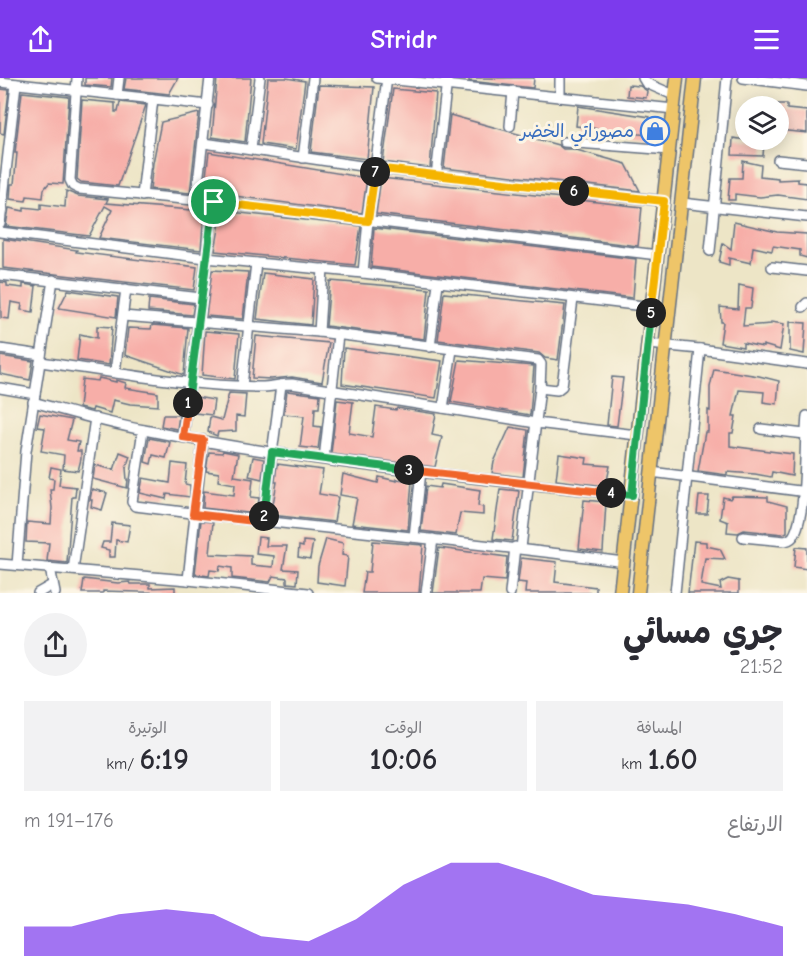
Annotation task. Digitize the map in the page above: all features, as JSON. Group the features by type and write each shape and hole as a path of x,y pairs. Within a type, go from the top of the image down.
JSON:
{"main road":[{"path":"620,593 677,78"},
{"path":"638,593 695,78"}],"street":[{"path":"77,78 70,180 71,184 79,189 214,202 658,255"},
{"path":"117,95 119,78"},
{"path":"196,200 210,78"},
{"path":"251,149 260,78"},
{"path":"303,158 313,78"},
{"path":"363,273 384,78 447,81 560,97 674,109"},
{"path":"560,78 560,97"},
{"path":"643,78 646,83 675,96"},
{"path":"710,251 727,78"},
{"path":"743,78 807,86"},
{"path":"436,176 447,81"},
{"path":"0,82 208,105"},
{"path":"0,224 16,84"},
{"path":"510,126 513,91"},
{"path":"142,196 153,99"},
{"path":"564,142 670,150"},
{"path":"204,143 436,176 664,201"},
{"path":"778,160 807,163"},
{"path":"183,437 214,202"},
{"path":"682,203 807,217"},
{"path":"0,232 206,258 363,273 652,307"},
{"path":"242,386 256,262"},
{"path":"772,267 807,271"},
{"path":"319,332 323,269"},
{"path":"0,274 201,298"},
{"path":"17,565 25,462 53,280"},
{"path":"430,347 438,283"},
{"path":"115,372 126,289"},
{"path":"540,388 557,390 562,386 573,299"},
{"path":"123,316 319,332 538,360 542,364 536,423 510,593"},
{"path":"324,459 338,335"},
{"path":"648,344 807,364"},
{"path":"0,349 115,372 242,386 292,384 536,423 638,435"},
{"path":"675,593 700,349"},
{"path":"443,408 452,350"},
{"path":"263,522 281,385"},
{"path":"0,388 95,418 183,437 324,459 632,495"},
{"path":"743,537 789,540 796,532 805,492 807,417"},
{"path":"73,570 95,418"},
{"path":"761,429 805,434"},
{"path":"143,430 133,505 263,522 518,547 624,562"},
{"path":"188,580 193,514 203,440"},
{"path":"414,537 421,471"},
{"path":"651,472 805,492"},
{"path":"426,593 433,539"},
{"path":"0,564 308,593"},
{"path":"38,593 54,589 50,568"},
{"path":"202,582 202,593"}],"building":[{"path":"85,78 112,78 111,87 85,85"},
{"path":"126,78 178,78 169,94 124,89"},
{"path":"217,78 251,78 245,142 212,137"},
{"path":"268,78 305,81 296,149 261,144"},
{"path":"469,78 534,78 533,88 469,81"},
{"path":"319,85 374,87 367,159 311,152"},
{"path":"628,85 640,86 647,91 646,98 627,96"},
{"path":"0,89 9,90 4,134 0,133"},
{"path":"393,89 436,93 430,168 383,162"},
{"path":"22,92 69,97 63,184 49,183 44,189 43,198 27,196 26,201 10,199 11,184 14,184"},
{"path":"82,100 115,103 115,112 118,112 120,102 146,105 118,186 81,182 77,179"},
{"path":"578,106 650,117 647,135 576,126"},
{"path":"789,109 807,111 807,133 789,131"},
{"path":"199,113 190,193 150,189 161,122"},
{"path":"450,115 558,145 563,149 573,149 626,164 640,191 444,168"},
{"path":"733,138 735,138 735,150 763,150 763,156 732,155"},
{"path":"209,152 367,178 362,213 204,192"},
{"path":"743,161 761,165 760,176 778,178 778,180 798,179 798,182 807,183 807,199 778,195 760,197 735,194 735,200 728,200 730,178 742,178"},
{"path":"381,178 642,207 638,246 376,214"},
{"path":"66,191 78,196 108,199 106,203 204,211 201,250 99,238 112,210 105,206 89,236 6,226 9,208 24,211 24,207 41,209 41,204 65,207"},
{"path":"222,211 361,226 355,265 215,251"},
{"path":"734,222 777,232 807,234 807,258 800,256 800,250 773,246 772,251 753,247 751,263 729,258 729,265 719,262 723,243 731,249"},
{"path":"374,228 636,259 633,298 371,267"},
{"path":"3,239 77,250 76,252 197,267 194,290 3,268"},
{"path":"212,270 248,272 243,319 206,316"},
{"path":"263,273 314,279 311,325 257,319"},
{"path":"330,281 429,289 424,339 326,326"},
{"path":"0,282 7,283 7,286 23,288 23,284 36,286 33,312 21,310 22,304 11,302 9,319 1,318"},
{"path":"739,285 753,288 751,308 745,308 743,326 771,324 771,322 784,324 780,350 763,345 763,347 743,343 743,347 720,343 723,322 721,322 720,307 738,309"},
{"path":"68,290 118,297 116,317 59,308"},
{"path":"444,293 565,305 558,360 545,358 539,353 438,340"},
{"path":"149,299 194,304 192,315 148,311"},
{"path":"790,322 806,323 804,354 790,351"},
{"path":"152,325 188,328 184,375 125,355 128,328 151,329"},
{"path":"97,326 112,327 109,365 77,360 80,334 97,338"},
{"path":"205,331 239,334 235,379 202,375"},
{"path":"256,336 329,343 322,382 292,377 252,378"},
{"path":"344,348 442,361 436,398 342,384"},
{"path":"0,356 33,361 30,380 0,374"},
{"path":"459,360 534,366 530,415 451,402"},
{"path":"714,369 779,381 777,404 763,402 764,392 739,390 733,416 736,416 733,433 730,433 730,446 793,454 792,476 772,472 771,477 698,471 705,432 708,432 710,387"},
{"path":"612,377 623,378 617,426 607,425"},
{"path":"99,378 126,383 125,388 158,393 158,406 113,400 110,413 93,408 92,411 79,408 82,379 98,381"},
{"path":"287,391 320,395 319,408 315,408 314,426 321,427 318,449 300,447 304,416 284,414"},
{"path":"229,393 246,394 244,417 236,416 236,431 218,432 217,436 208,432 210,417 222,420"},
{"path":"196,397 214,400 212,415 195,413"},
{"path":"337,400 353,402 349,433 372,437 376,407 436,414 432,435 442,437 435,467 331,454"},
{"path":"40,414 72,420 67,440 79,442 77,451 81,451 81,459 78,471 63,469 64,455 41,451 45,428 37,427"},
{"path":"163,415 179,415 177,429 161,426"},
{"path":"510,427 528,430 523,477 492,473 494,462"},
{"path":"149,438 170,442 166,458 153,455 151,464 145,462"},
{"path":"223,451 238,454 234,476 253,479 251,497 259,498 257,514 203,508 204,491 234,495 235,484 218,481 219,473 206,471 209,452 222,453"},
{"path":"120,452 130,456 126,468 127,488 93,479 95,465 114,470"},
{"path":"559,454 587,458 586,464 610,466 606,486 556,480"},
{"path":"253,457 264,459 262,479 249,476"},
{"path":"172,463 187,465 185,484 190,485 190,497 167,494 166,499 140,493 143,478 170,483"},
{"path":"277,464 323,470 319,494 338,497 334,522 271,515 277,482 275,482"},
{"path":"51,467 61,469 59,485 76,487 75,497 72,497 67,563 47,561 49,543 26,542 27,522 51,524 50,489 53,489 54,479 49,478"},
{"path":"343,474 378,483 379,477 397,481 397,479 412,481 408,530 352,524 357,498 340,495"},
{"path":"441,484 480,490 478,506 483,507 483,515 460,513 456,535 421,531 426,486 440,488"},
{"path":"92,489 107,493 102,510 91,507"},
{"path":"500,489 519,491 512,541 493,539"},
{"path":"699,496 709,496 707,514 697,514"},
{"path":"732,496 768,497 768,501 787,506 787,532 783,534 744,530 738,533 727,532 728,522 720,519 723,497 730,499"},
{"path":"584,500 606,502 603,552 579,549"},
{"path":"201,521 213,522 210,554 251,556 251,565 273,567 274,556 256,554 258,537 267,538 266,546 287,546 283,569 298,570 297,584 287,583 287,578 273,576 270,582 232,578 232,568 220,566 219,571 210,570 209,576 195,574"},
{"path":"112,523 130,525 127,542 116,540 115,557 109,557 109,550 101,548 103,542 110,542"},
{"path":"326,539 343,543 342,555 348,556 345,586 317,582 318,566"},
{"path":"303,541 313,542 310,559 298,557 299,546 303,547"},
{"path":"373,541 423,545 419,593 362,593 365,572 370,572"},
{"path":"694,541 706,542 706,546 720,549 725,559 705,558 701,585 721,589 720,583 728,579 739,581 739,593 688,593"},
{"path":"796,547 807,548 807,569 794,567"},
{"path":"439,548 507,557 505,581 482,579 480,593 433,593"},
{"path":"521,558 557,562 555,582 596,587 596,593 525,593 526,583 518,582"},
{"path":"84,579 150,584 150,588 175,587 175,593 103,591 103,593 82,593"}],"place":[{"name":"مصوراتي الخضر","path":"655,131"}],"route":[{"path":"375,168 664,201 632,495 272,452 263,522 193,514 203,440 183,437 214,202 368,221 375,168"}]}
